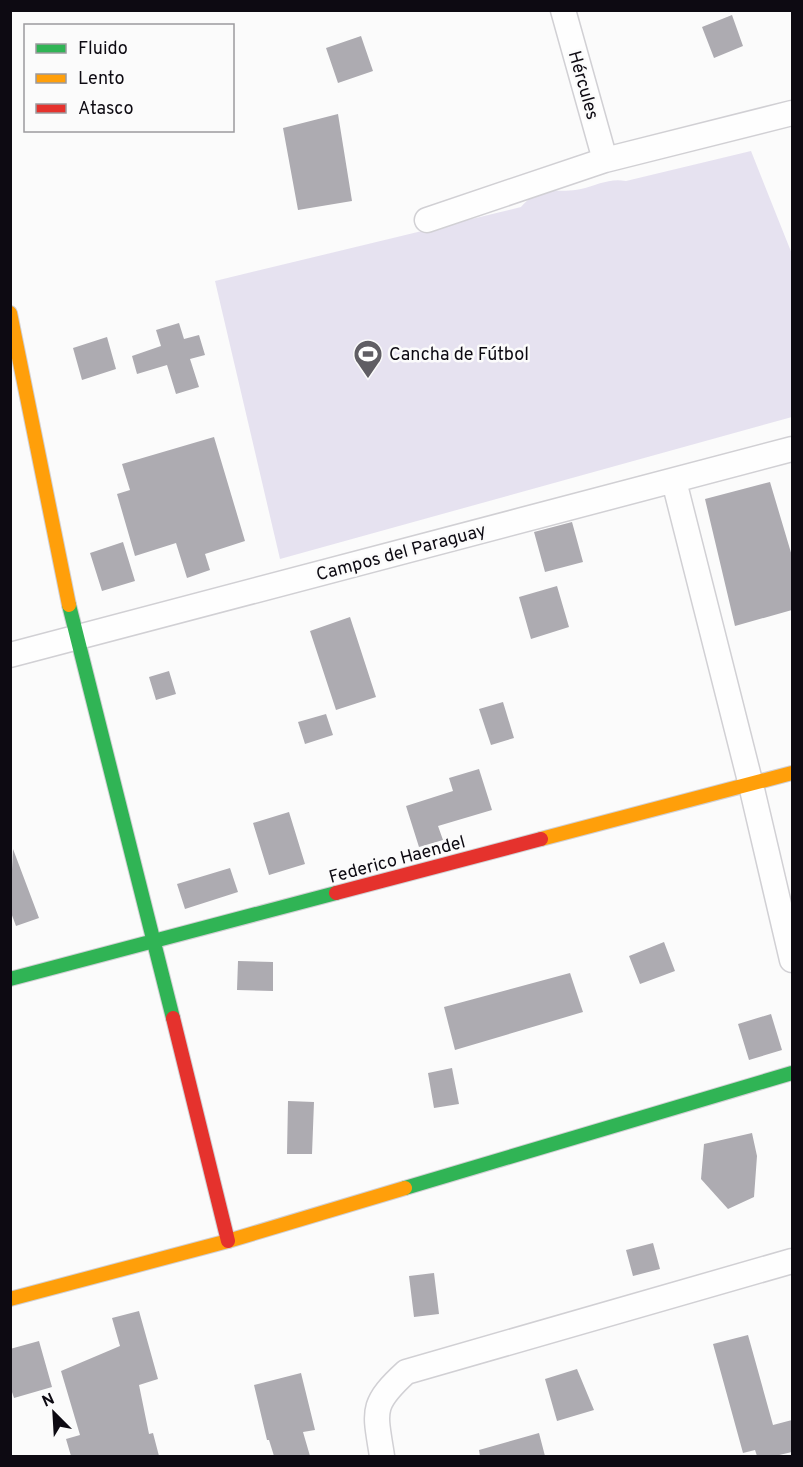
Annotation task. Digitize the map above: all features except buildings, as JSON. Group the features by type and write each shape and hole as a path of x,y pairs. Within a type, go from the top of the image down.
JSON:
{"street":[{"name":"Hércules","path":"563,10 605,160"},
{"path":"427,220 605,160 792,113"},
{"path":"10,313 75,637 154,941 228,1241"},
{"name":"Campos del Paraguay","path":"10,655 792,449"},
{"path":"674,481 751,785 792,960"},
{"name":"Federico Haendel","path":"10,979 792,773"},
{"path":"10,1299 228,1241 792,1073"},
{"path":"382,1456 375,1412 386,1391 406,1372 792,1261"}],"shaded area":[{"path":"751,151 792,254 792,417 280,559 215,281 521,207 543,191 581,189 609,181 626,181"}],"traffic: fast":[{"path":"69,605 173,1018"},
{"path":"10,979 336,893"},
{"path":"405,1188 792,1073"}],"traffic: slow":[{"path":"10,313 69,605"},
{"path":"541,839 792,773"},
{"path":"10,1299 228,1241 405,1188"}],"traffic: jam":[{"path":"336,893 541,839"},
{"path":"173,1018 228,1241"}],"place":[{"name":"Cancha de Fútbol","path":"368,380"}]}
